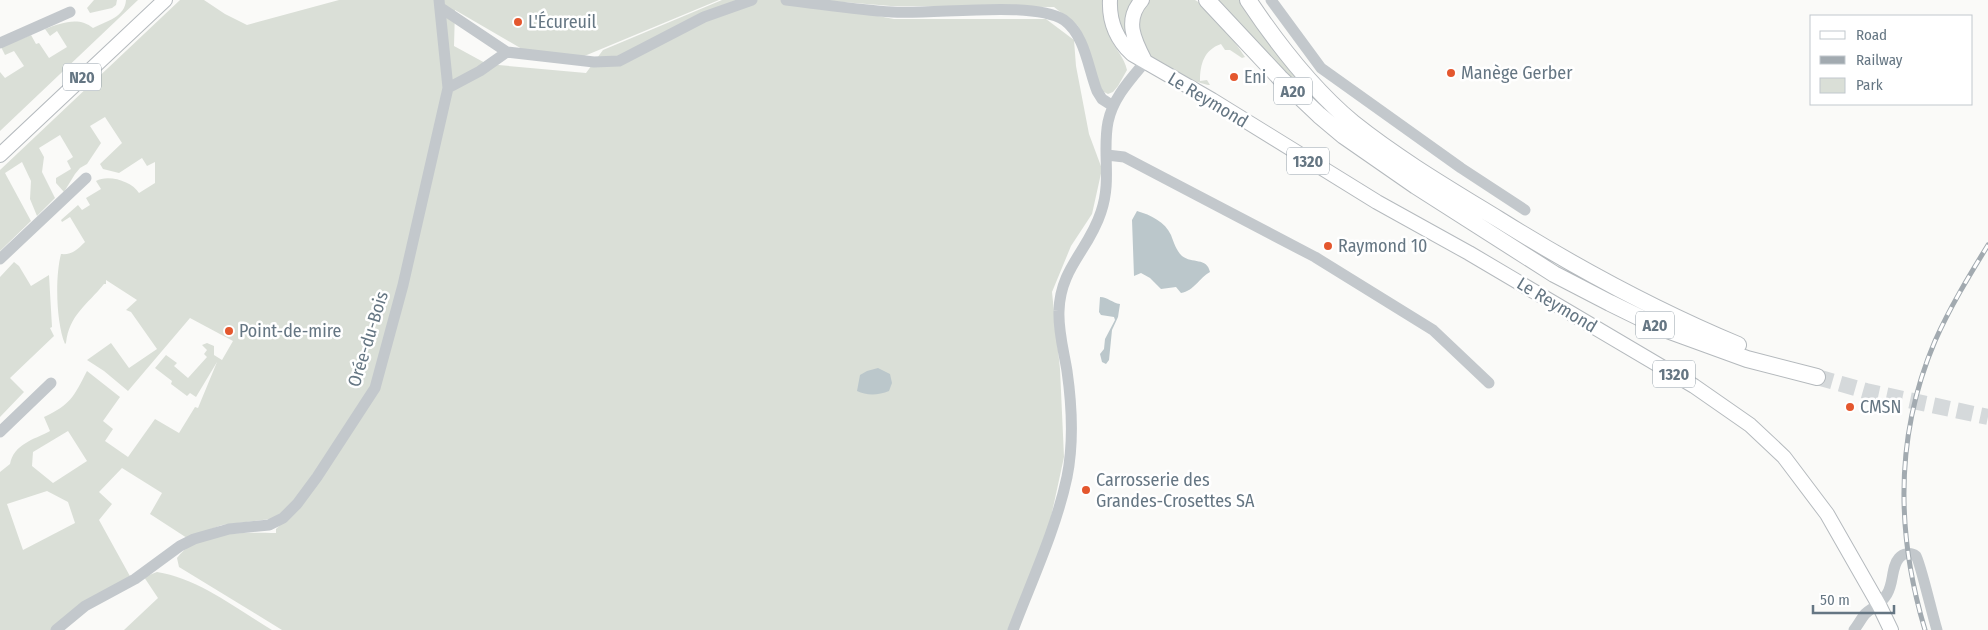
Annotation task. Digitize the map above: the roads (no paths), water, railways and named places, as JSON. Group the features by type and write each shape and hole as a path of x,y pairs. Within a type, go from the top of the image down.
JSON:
{"highway":[{"name":"A20","path":"1208,0 1280,78 1332,125 1416,186 1554,274 1659,327 1747,359 1817,377 1705,331 1637,299 1537,243 1424,173 1353,122 1324,96 1288,56 1248,0"}],"main road":[{"name":"N20","path":"0,144 153,0"},
{"name":"N20","path":"0,155 165,0"},
{"name":"1320","path":"1110,0 1112,18 1118,37 1132,54 1146,62"},
{"path":"1142,0 1133,14 1132,30 1136,43 1146,62"},
{"name":"Le Reymond","path":"1146,62 1377,202 1469,253 1694,386 1750,425 1784,457 1827,514 1879,605 1891,630"}],"street":[{"path":"440,4 507,52 594,62 619,61 704,17 752,0"},
{"path":"786,0 893,12 1002,8 1037,9 1051,12 1063,19 1075,31 1097,91 1102,99 1113,106"},
{"path":"1271,0 1321,68 1460,168 1525,210"},
{"name":"Orée-du-Bois","path":"56,630 85,606 135,579 180,546 208,534 229,529 269,525 283,518 297,504 317,477 370,396 377,381 403,285 448,88 440,4"},
{"path":"0,43 70,12"},
{"path":"448,88 480,71 507,52"},
{"path":"1013,630 1052,528 1067,476 1072,413 1060,328 1059,301 1065,276 1093,232 1101,213 1107,186 1107,127 1113,106 1131,79 1146,62"},
{"path":"1107,155 1124,157 1315,257 1433,330 1489,383"},
{"path":"0,259 86,178"},
{"path":"0,432 52,383"},
{"path":"1854,630 1866,613 1879,605 1889,592 1897,559 1902,555 1914,554 1920,562 1927,597 1937,630"}],"tunnel":[{"path":"1817,377 1866,391 1988,417"}],"railway":[{"path":"1925,630 1915,594 1905,521 1904,484 1912,412 1922,376 1935,341 1953,304 1988,245"}],"place":[{"name":"L'Écureuil","path":"518,22"},
{"name":"Manège Gerber","path":"1451,73"},
{"name":"Eni","path":"1234,77"},
{"name":"Raymond 10","path":"1328,246"},
{"name":"Point-de-mire","path":"229,331"},
{"name":"CMSN","path":"1850,407"},
{"name":"Carrosserie des Grandes-Crosettes SA","path":"1086,490"}]}
